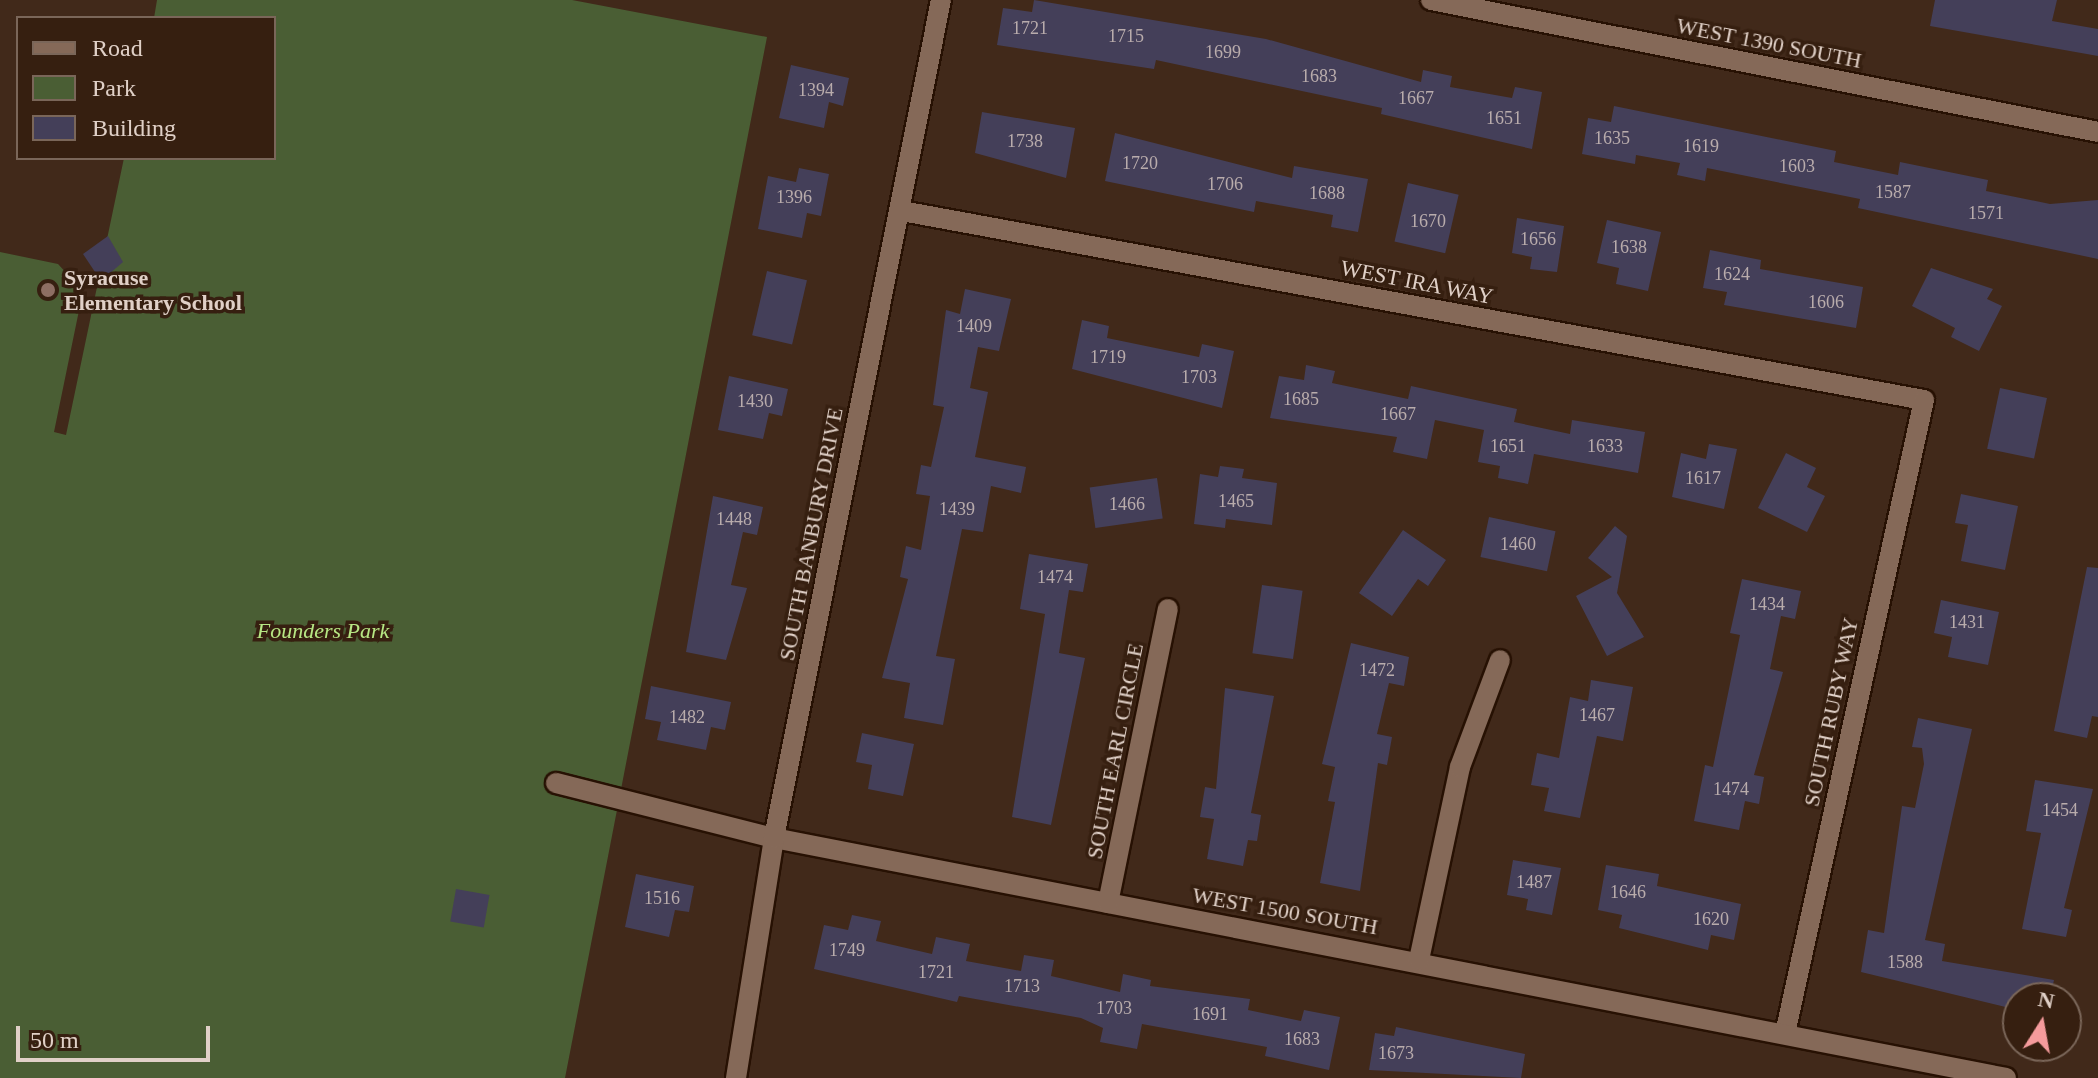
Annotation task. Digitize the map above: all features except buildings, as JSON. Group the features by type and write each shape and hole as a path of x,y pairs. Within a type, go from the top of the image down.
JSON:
{"street":[{"name":"SOUTH BANBURY DRIVE","path":"736,1078 774,838 902,211 941,0"},
{"name":"WEST 1390 SOUTH","path":"1431,0 2098,132"},
{"name":"WEST IRA WAY","path":"902,211 1924,400"},
{"name":"SOUTH RUBY WAY","path":"1785,1034 1924,400"},
{"name":"SOUTH EARL CIRCLE","path":"1108,903 1168,609"},
{"path":"1419,960 1460,767 1500,660"},
{"name":"WEST 1500 SOUTH","path":"556,783 774,838 1419,960 2006,1078"}],"green space":[{"name":"Founders Park","path":"157,0 572,0 767,37 565,1078 0,1078 0,252 58,264 83,291 54,432 66,435 124,160 276,160 276,16 154,16"}],"place":[{"name":"Syracuse Elementary School","path":"48,290"}]}
